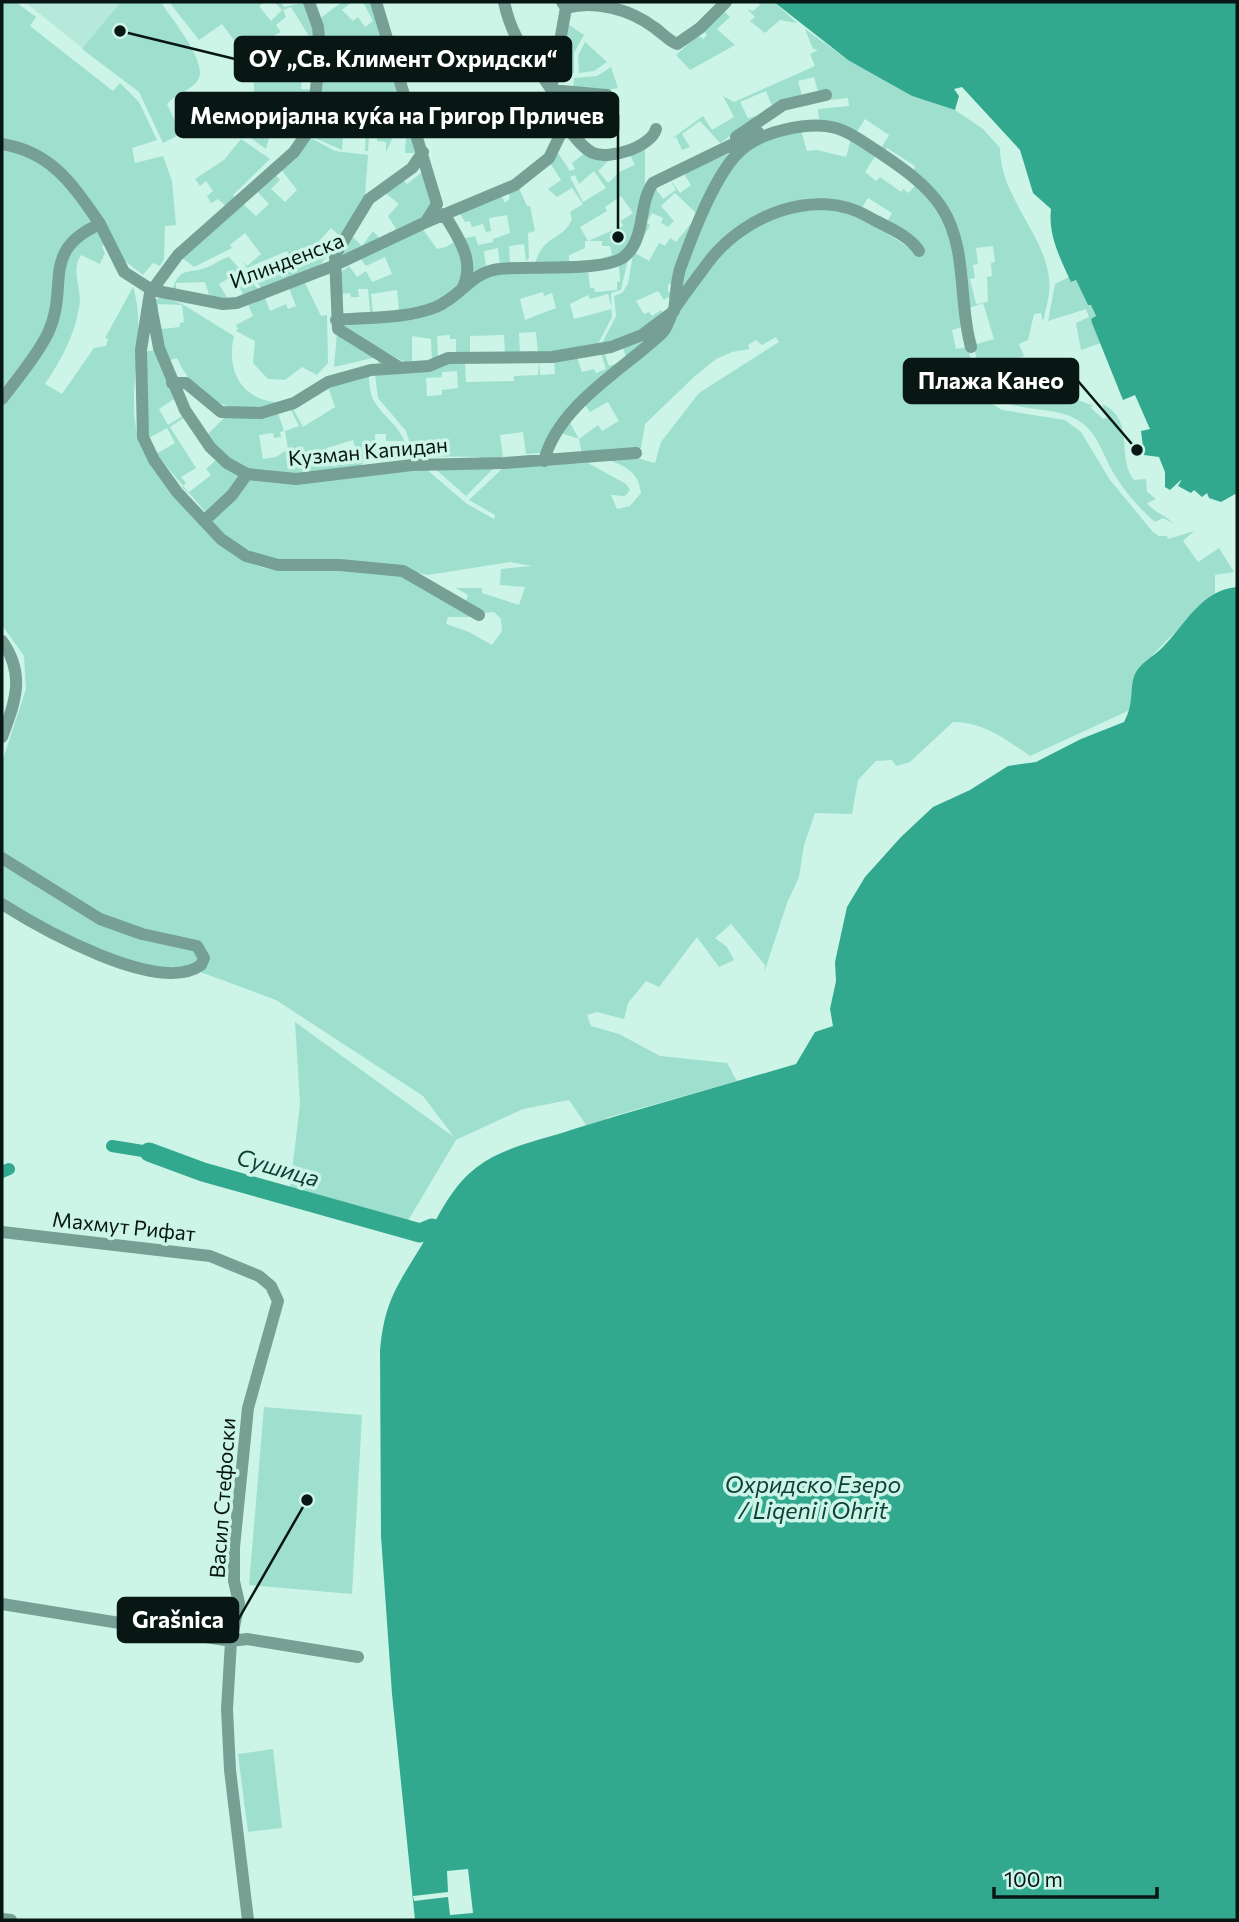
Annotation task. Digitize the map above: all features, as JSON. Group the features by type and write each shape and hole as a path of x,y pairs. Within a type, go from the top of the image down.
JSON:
{"street":[{"path":"309,2 317,27 320,52 318,97 310,131 293,152 178,256 151,291 141,351 143,437 160,470 204,521 235,550 260,562 283,566 367,566 403,571 479,615"},
{"path":"376,2 437,204 434,214 424,223"},
{"path":"504,2 511,27 526,58 551,90 565,125 586,148 601,155 637,147 654,135 656,129"},
{"path":"551,90 563,4 586,2 612,5 643,20 677,44 693,34 726,2"},
{"name":"Илинденска","path":"2,144 34,153 54,165 69,179 100,224 124,272 151,291 231,304 333,266 523,180 549,158 565,125 607,95 551,90"},
{"path":"728,144 749,126 783,105 826,95"},
{"path":"336,320 424,311 448,301 476,276 490,270 531,266 601,266 622,259 634,245 653,183 728,144 764,130 782,131 821,126 841,130 890,160 931,194 947,216 959,250 963,309 971,347"},
{"path":"173,383 186,383 221,412 252,414 294,403 324,384 346,375 399,367 431,366 448,358 552,357 596,351 633,340 674,311 680,270 727,167 747,145 782,131"},
{"path":"399,367 338,329 336,320 339,313 333,266 335,255 347,239 361,209 374,195 412,168 423,152"},
{"path":"544,461 551,440 566,415 662,333 674,311 717,252 743,230 783,210 825,204 855,210 908,238 919,251"},
{"path":"444,214 467,257 467,277 461,291"},
{"path":"2,399 48,332 63,251 83,231 100,224"},
{"name":"Кузман Капидан","path":"151,291 159,348 173,383 202,436 222,459 247,474 296,479 412,465 544,461 636,453"},
{"path":"204,521 232,495 247,474"},
{"path":"2,641 14,662 18,687 2,737"},
{"path":"2,858 100,919 142,934 197,946 204,958 201,965 187,972 130,966 56,936 2,905"},
{"name":"Махмут Рифат","path":"2,1232 210,1256 241,1266"},
{"name":"Васил Стефоски","path":"241,1266 271,1286 278,1301 248,1408 234,1548 234,1581 239,1603 231,1641 227,1709 230,1770 248,1920"},
{"path":"2,1604 231,1641 247,1639 358,1657"},
{"path":"2,1919 11,1920"}],"shaded area":[{"path":"2,2 16,2 36,17 30,26 113,91 120,83 139,102 157,140 132,148 135,163 163,156 172,181 176,225 165,226 164,259 160,266 153,263 143,275 116,254 108,239 102,247 105,253 100,264 81,255 77,268 80,301 77,319 66,348 45,384 62,394 94,348 106,346 108,339 105,338 133,287 138,327 134,408 141,445 157,473 184,506 218,542 243,560 276,570 352,568 384,571 400,576 432,589 460,607 473,617 448,617 446,624 469,632 492,645 502,631 501,619 494,612 483,613 466,602 468,595 456,588 482,588 482,593 519,605 525,587 500,585 501,569 532,566 510,562 428,575 368,562 271,560 236,545 211,522 247,477 293,484 411,469 426,469 467,504 494,519 495,515 469,500 504,467 588,463 626,484 630,490 625,496 611,495 617,509 630,506 641,493 637,479 630,470 607,459 633,457 655,463 661,442 699,393 779,342 776,337 762,345 756,340 748,345 750,349 732,352 716,359 694,377 645,424 641,448 582,455 579,439 598,425 602,431 619,421 608,402 590,412 586,406 567,417 674,326 675,315 727,246 744,232 785,213 816,208 845,212 867,220 915,252 922,251 909,234 886,224 892,213 868,198 861,209 840,203 797,203 777,208 739,228 708,259 677,304 700,224 719,182 730,166 754,146 769,139 801,131 807,151 817,150 846,157 851,139 876,155 865,172 876,181 880,177 901,192 903,189 909,193 916,184 931,199 949,232 954,249 962,327 952,330 956,349 968,347 974,376 991,403 1002,410 1065,420 1081,432 1110,480 1153,532 1159,536 1167,536 1168,539 1194,531 1183,541 1198,562 1219,548 1234,572 1215,575 1215,593 1134,677 1130,710 1030,756 984,728 953,722 910,762 896,766 892,760 876,761 858,780 852,814 815,813 804,845 799,877 787,903 764,973 765,965 731,924 715,938 727,947 734,960 719,967 697,937 659,987 646,981 628,1003 624,1019 597,1012 587,1015 591,1026 619,1034 660,1056 727,1063 737,1081 606,1118 619,1126 624,1145 622,1152 595,1189 584,1199 571,1205 518,1213 502,1209 490,1197 486,1186 495,1156 586,1125 569,1100 523,1109 456,1140 406,1224 290,1188 300,1104 295,1022 454,1137 423,1096 276,1000 195,970 174,973 109,959 56,936 2,904 2,762 26,689 24,656 2,625"},
{"path":"25,2 167,2 163,5 191,47 97,60"},
{"path":"121,2 160,2 187,40 198,63 198,80 167,104 181,134 163,143 139,92 82,49"},
{"path":"169,2 265,2 259,6 271,21 282,10 274,2 281,2 284,7 305,2 316,34 309,36 291,7 283,10 286,17 276,25 281,32 275,35 277,43 282,42 284,70 303,68 303,42 317,38 316,77 302,76 301,89 315,90 311,114 302,134 304,126 293,118 295,101 280,99 266,149 245,134 254,91 249,48 242,51 222,24 199,40"},
{"path":"342,2 352,2 342,10 353,21 358,17 365,27 373,21 363,2 374,2 418,145 415,153 405,153 406,138 393,137 386,152 386,142 377,141 377,135 369,135 368,151 365,151 366,133 355,132 356,110 345,110 342,150 310,136 318,20","holes":["347,49 351,65 357,64 354,51 361,49 363,55 382,50 387,67 353,75 331,75 326,63 327,52"]},
{"path":"758,2 774,2 797,23 780,20 765,33 750,21 755,17 747,9 753,11 760,5"},
{"path":"722,9 730,17 717,29 735,45 690,70 676,55 698,35 703,39 707,35 703,30"},
{"path":"565,22 584,35 574,53 574,73 557,72"},
{"path":"805,29 844,57 912,96 955,110 983,129 1000,148 1007,183 1046,262 1049,290 1043,322 1041,313 1034,314 1028,340 1019,344 1024,356 995,368 991,380 993,394 979,366 969,318 977,344 994,339 983,303 967,309 959,250 951,222 937,196 914,173 915,166 887,148 884,152 880,150 889,135 865,119 856,133 836,124 819,121 818,109 849,106 848,98 830,100 828,90 818,92 814,77 798,81 802,96 773,108 766,91 740,102 748,118 760,115 720,143 700,121 682,134 690,147 682,150 676,137 670,140 703,116 712,130 734,117 723,96 734,102 815,66 810,54 818,50 813,49","holes":["993,246 995,262 991,263 992,276 987,277 988,302 976,304 970,279 975,278 973,265 978,264 976,248"]},
{"path":"585,42 607,62 594,71 579,73 578,56"},
{"path":"611,67 618,88 603,91 573,90 574,78 597,76"},
{"path":"309,137 335,151 368,155 365,196 343,239 331,228 319,241 330,252 320,265 262,289 253,277 261,274 263,279 282,272 279,265 291,261 287,251 247,268 240,258 247,266 261,254 245,233 230,245 232,248 194,267 181,257 241,202 256,216 269,204 255,189 274,173 280,180 271,189 285,202 297,190 280,168"},
{"path":"241,139 270,159 233,195 236,199 227,207 218,199 211,203 207,196 213,191 206,181 200,186 195,179 224,160"},
{"path":"645,146 645,183 629,247 603,263 602,258 612,255 610,246 602,246 602,241 588,241 585,241 585,248 569,255 569,263 535,264 543,247 568,226 572,219 570,212 583,204 572,188 557,197 548,189 561,180 550,163 556,150 570,171 575,169 572,163 585,153 610,159 598,171 608,183 621,171 635,165 629,153","holes":["594,171 606,188 583,202 570,177 575,175 579,184","621,196 633,213 621,221 623,226 588,241 580,227 607,211 605,207"]},
{"path":"737,150 674,284 668,284 668,292 673,293 672,301 668,297 664,300 658,291 636,301 644,314 649,312 652,316 661,310 665,315 636,336 602,343 616,316 614,296 622,293 628,284 633,254 655,188 663,199 676,190 669,178 680,193 691,185 682,171 687,172","holes":["675,193 698,215 676,242 670,238 665,246 659,243 649,261 635,253 650,225 647,223 652,213 663,218 661,223 668,227 674,221 661,206"]},
{"path":"425,170 434,202 431,212 377,243 337,260 352,236 362,246 373,231 381,240 396,229 388,216 399,204 384,192 402,179 407,184"},
{"path":"518,186 527,206 530,206 535,231 528,233 529,258 526,261 524,244 509,246 510,263 500,266 498,248 484,251 486,268 474,275 461,239 475,236 478,245 493,242 493,239 510,233 507,215 489,218 491,231 486,232 483,224 472,227 470,221 465,222 460,214 501,195 505,203 510,198 508,192"},
{"path":"422,228 437,249 457,240 461,249 463,282 443,300 399,311 397,290 371,294 373,312 370,313 368,289 358,289 359,297 351,297 350,293 339,294 340,273 349,266 357,277 366,271 372,282 392,274 385,257 366,266 360,258"},
{"path":"629,255 621,290 611,293 612,308 608,294 590,299 588,295 570,304 574,319 612,309 612,317 596,348 538,354 536,332 519,333 520,355 505,354 504,335 470,336 470,355 456,355 456,339 450,339 450,335 437,336 438,356 432,361 431,339 412,336 412,362 404,362 340,326 341,323 412,317 440,309 484,274 514,268 588,269 590,288 594,288 595,292 617,290 617,282 620,281 619,266 602,267 616,264","holes":["543,292 544,296 552,293 556,308 525,320 520,299"]},
{"path":"229,257 258,289 244,296 233,276 219,284 229,301 209,295 205,282 176,283 176,291 172,291 178,277 182,274 208,267"},
{"path":"1069,277 1072,282 1076,280 1088,305 1091,304 1096,317 1091,319 1101,343 1081,350 1076,323 1089,317 1086,309 1048,321 1055,284"},
{"path":"304,281 321,316 327,315 328,363 317,375 302,367 285,380 268,379 253,363 255,341 236,331 236,325 253,316 248,304 265,298 270,311 286,304 288,309 296,306 289,288"},
{"path":"162,297 182,304 234,336 232,359 238,380 253,395 276,402 247,410 232,408 205,394 193,383 177,358 167,361 159,326 163,329 180,327 180,323 184,322 182,305 158,304 155,309 155,300"},
{"path":"662,325 627,360 622,345"},
{"path":"337,333 385,361 379,365 377,357 334,367"},
{"path":"156,350 181,410 174,399 159,409 168,425 184,415 197,437 185,417 170,427 196,468 181,477 186,483 183,486 156,454 175,443 167,428 147,439 142,352"},
{"path":"604,351 609,366 627,360 543,453 526,454 523,432 500,435 503,457 481,460 480,457 414,456 406,431 378,398 375,374 465,361 466,382 514,381 514,376 538,375 539,359 540,375 555,374 554,358 577,357 582,372 594,369 596,373 606,369 601,354","holes":["457,371 458,388 442,390 442,395 427,396 426,378 442,377 442,372"]},
{"path":"1000,370 1022,400 1039,402 1057,393 1054,386 1063,385 1072,398 1094,406 1090,407 1103,419 1107,418 1102,404 1112,411 1119,419 1122,429 1129,471 1134,480 1146,479 1147,492 1156,499 1147,503 1173,523 1163,518 1155,522 1129,495 1084,424 1067,415 1002,401 997,387"},
{"path":"368,372 372,398 404,441 386,441 386,434 375,434 376,454 364,459 361,466 294,476 240,468 206,436 225,417 278,413 284,431 280,432 281,437 274,438 273,433 259,435 263,459 276,457 288,449 285,431 299,426 290,408 292,407 303,427 335,407 328,387 324,387","holes":["353,440 358,458 333,467 327,448"]},
{"path":"567,417 579,439 558,432"},
{"path":"209,452 242,476 207,514 189,492 211,475 206,469 216,460"},
{"path":"433,467 494,468 466,496"},
{"path":"264,1407 362,1415 352,1594 249,1585"},
{"path":"273,1749 282,1828 248,1832 238,1754"}],"water":[{"path":"774,2 1237,2 1237,493 1221,502 1209,498 1207,493 1202,497 1194,490 1191,493 1178,486 1182,479 1170,490 1165,487 1165,472 1159,457 1144,455 1141,431 1150,429 1135,395 1123,400 1092,323 1091,319 1096,316 1076,280 1071,282 1059,255 1051,228 1051,209 1033,193 1020,150 962,87 954,89 959,96 955,110 912,96 848,60"},
{"name":"Охридско Езеро / Liqeni i Ohrit","path":"1237,587 1237,1920 415,1920 392,1694 381,1536 380,1351 391,1299 443,1207 458,1186 477,1167 510,1149 796,1064 815,1032 833,1026 830,1009 836,981 835,962 847,907 865,877 901,837 933,807 970,790 1008,766 1036,762 1081,739 1124,722 1130,708 1133,679 1140,666 1162,648 1204,602 1224,590"}],"pier":[{"path":"468,1869 473,1913 450,1915 448,1897 414,1901 413,1896 448,1892 447,1871"}],"waterway":[{"name":"Сушица","path":"112,1146 149,1152"},
{"name":"Сушица","path":"149,1152 203,1172 420,1233 432,1228"},
{"name":"Сушица","path":"2,1172 9,1169"}],"place":[{"name":"ОУ „Св. Климент Охридски“","path":"120,31"},
{"name":"Меморијална куќа на Григор Прличев","path":"618,237"},
{"name":"Плажа Канео","path":"1137,450"},
{"name":"Grašnica","path":"307,1500"}]}
